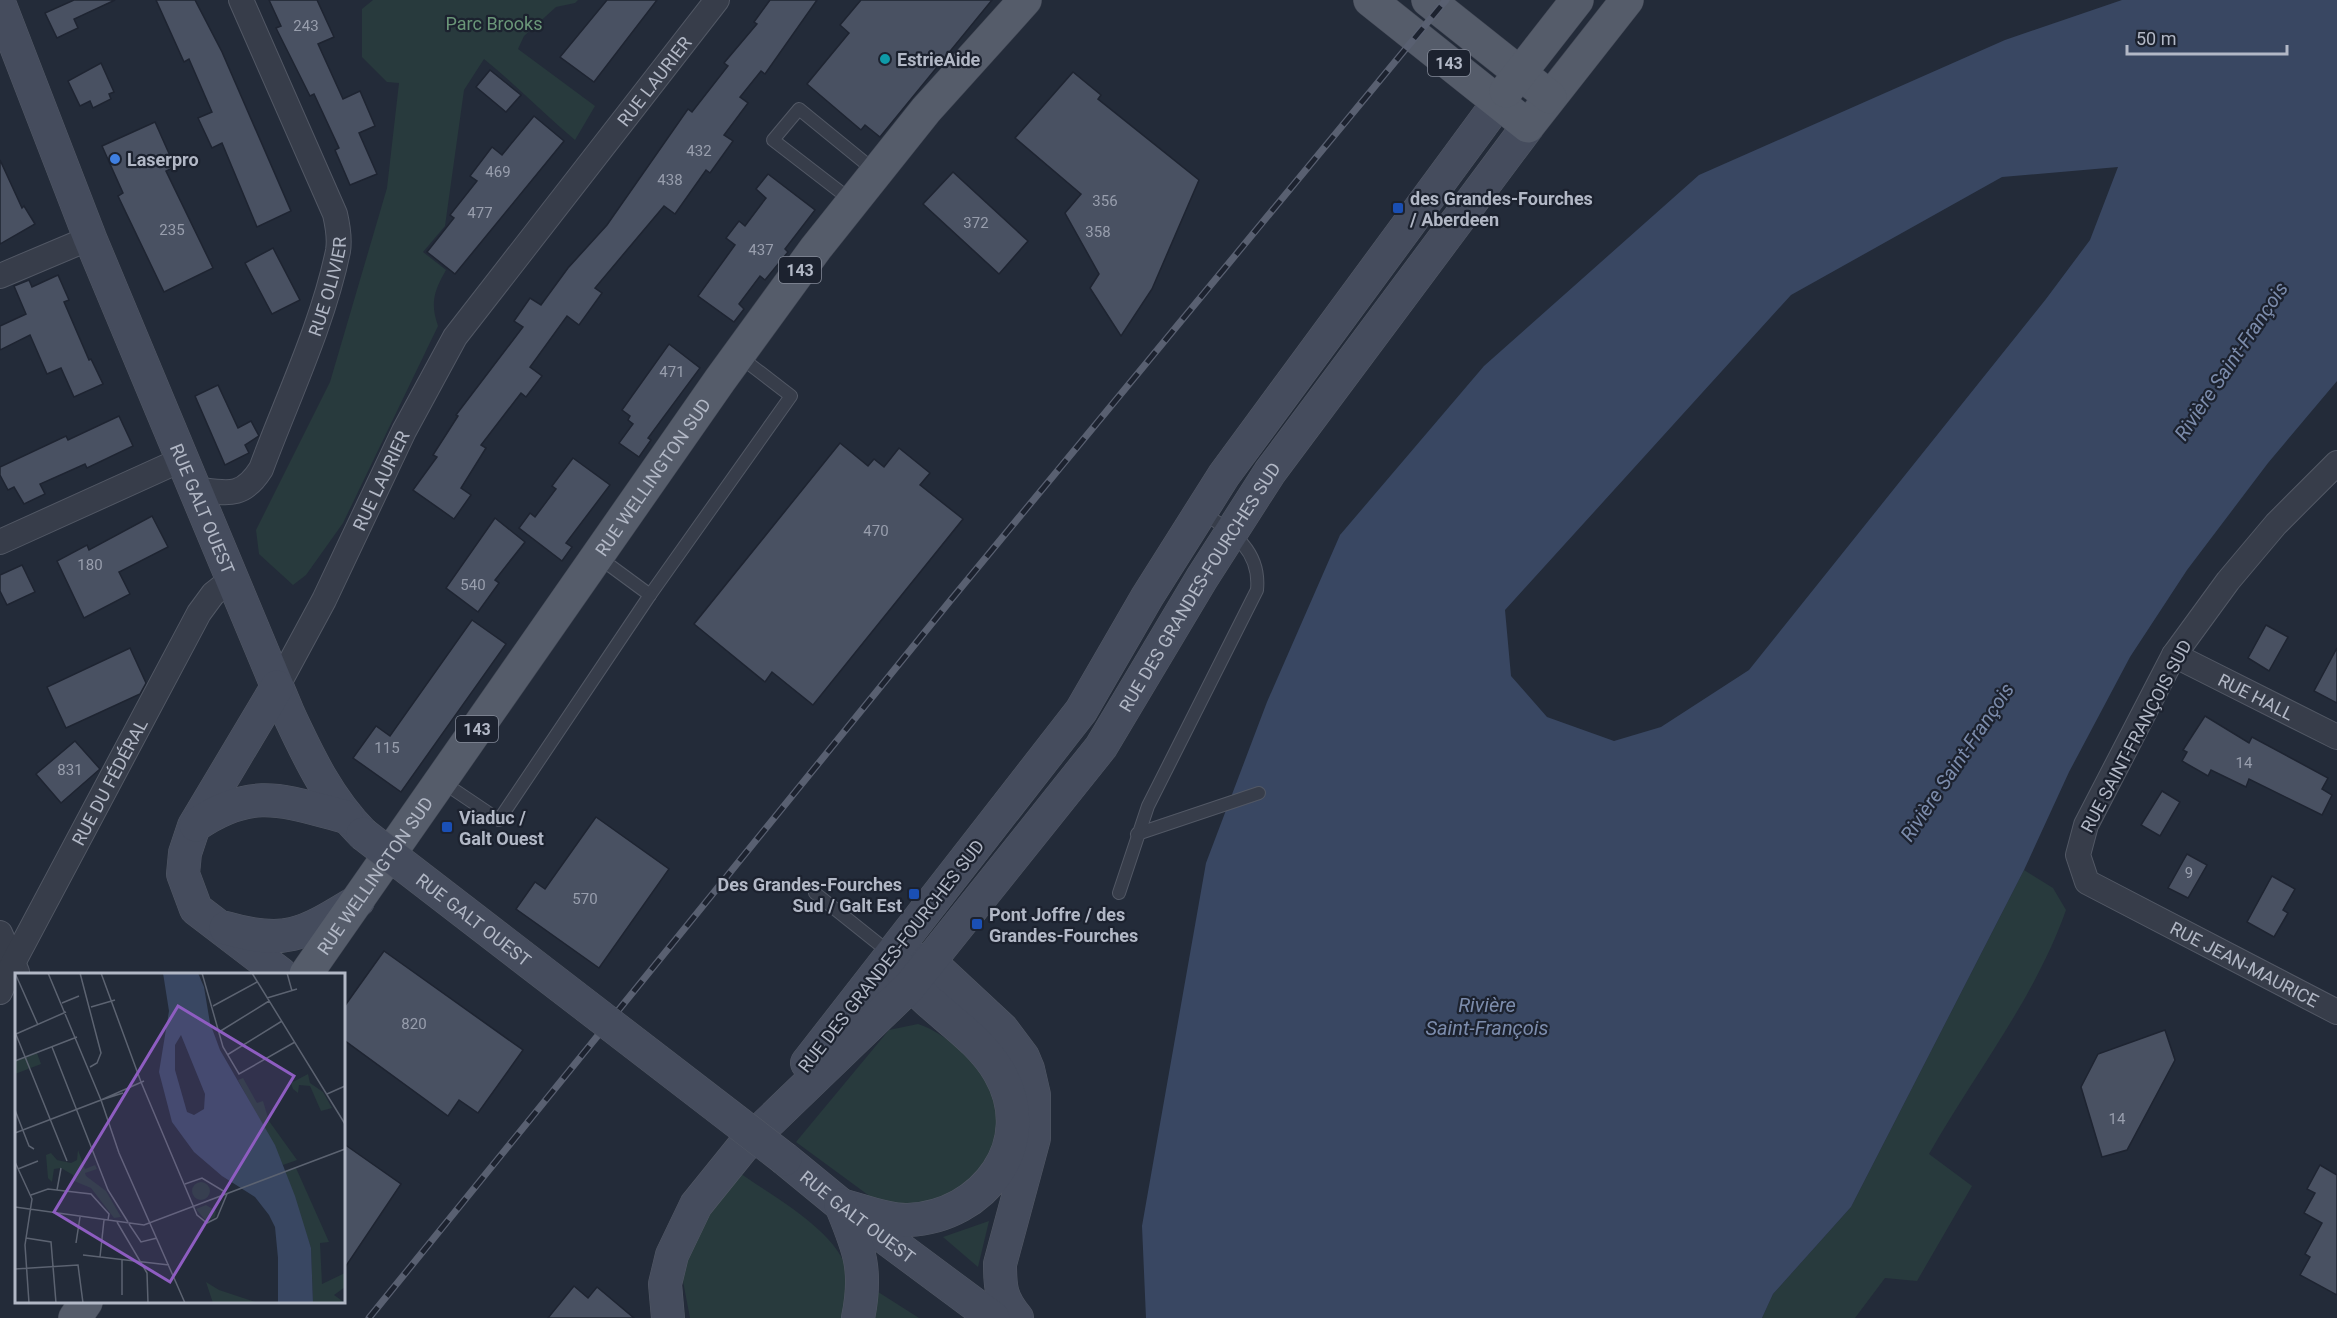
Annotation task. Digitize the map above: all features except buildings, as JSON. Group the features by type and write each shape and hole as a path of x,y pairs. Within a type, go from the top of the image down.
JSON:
{"main road":[{"name":"RUE WELLINGTON SUD","path":"307,973 738,355 852,202 926,110 1026,0"},
{"name":"143","path":"1370,0 1497,104 1528,126"},
{"name":"143","path":"1428,0 1550,97"},
{"name":"RUE DES GRANDES-FOURCHES SUD","path":"668,1318 665,1284 672,1255 682,1230 701,1197 742,1148 891,954 919,922 1081,711 1200,510 1224,475 1519,73 1577,0"},
{"name":"RUE DES GRANDES-FOURCHES SUD","path":"742,1148 920,974 1101,747 1270,472 1528,126 1627,0"},
{"name":"RUE GALT OUEST","path":"0,5 90,238 277,687 317,774 355,826 841,1205 993,1318"},
{"name":"RUE GALT OUEST","path":"0,57 90,238"},
{"name":"RUE LAURIER","path":"277,687 194,826 185,853 183,874 195,909 210,923 278,973"},
{"path":"194,826 220,808 238,802 262,801 286,802 355,826"},
{"path":"210,923 255,937 274,938 306,932 358,901"},
{"path":"891,954 1002,1029 1023,1057 1028,1069 1034,1095 1034,1138 1000,1264 1000,1283 1004,1303 1017,1318"},
{"path":"841,1205 904,1221 934,1217 955,1209 982,1190 998,1172 1008,1153 1013,1133 1013,1114 1000,1075 989,1056 920,974"},
{"path":"841,1205 861,1254 864,1290 858,1318"},
{"path":"75,1318 85,1303"}],"street":[{"name":"RUE OLIVIER","path":"189,474 227,493 241,491 252,482 261,469 314,329 338,250 339,232 335,214 241,0"},
{"name":"RUE LAURIER","path":"277,687 324,600 404,431 455,337 717,0"},
{"path":"0,276 90,238"},
{"name":"RUE SAINT-FRANÇOIS SUD","path":"2151,916 2087,882 2078,855 2086,825 2174,655 2228,581 2276,524 2333,472"},
{"path":"0,542 189,474"},
{"name":"RUE DU FÉDÉRAL","path":"0,992 15,969 199,613 213,594 232,579"},
{"name":"RUE HALL","path":"2174,655 2337,737"},
{"name":"RUE JEAN-MAURICE","path":"2151,916 2337,1012"},
{"path":"0,933 15,969"}],"lane":[{"path":"852,202 773,140 799,109 876,172"},
{"path":"441,781 499,820 650,595 791,396 738,355"},
{"path":"1119,893 1148,806 1257,590 1259,574 1255,560 1232,532 1200,510"},
{"path":"597,556 650,595"},
{"path":"1137,834 1258,793"},
{"path":"815,892 891,954"}],"green space":[{"name":"Parc Brooks","path":"373,0 578,0 575,3 556,7 524,36 518,49 595,106 575,140 484,59 464,90 445,226 423,252 446,270 434,297 438,326 343,523 306,575 293,585 259,554 256,530 330,382 387,188 399,83 387,82 362,57 362,9"},
{"path":"2024,870 2053,888 2066,910 2038,974 2021,1005 1929,1154 1972,1186 1917,1281 1885,1278 1855,1318 1762,1318 1773,1294 1851,1207"},
{"path":"918,1024 946,1038 972,1062 991,1091 997,1106 998,1121 995,1142 985,1175 922,1208 875,1200 796,1142 889,1030"},
{"path":"737,1171 799,1213 828,1238 839,1252 847,1273 847,1318 690,1318 682,1276 691,1244"},
{"path":"989,1221 978,1267 943,1237"},
{"path":"875,1290 919,1318 872,1318"}],"water":[{"name":"Rivière Saint-François","path":"2122,0 2337,0 2337,381 2268,463 2187,570 2130,657 2069,772 2024,870 1851,1207 1773,1294 1762,1318 1146,1318 1142,1226 1206,863 1267,702 1340,535 1484,366 1699,175 2005,40","holes":["2118,167 2090,240 2046,299 1749,670 1661,727 1614,741 1547,717 1511,676 1505,610 1791,295 2002,177"]}],"railway":[{"path":"369,1318 950,601 1446,0"}],"place":[{"name":"EstrieAide","path":"885,59"},
{"name":"Laserpro","path":"115,159"},
{"name":"des Grandes-Fourches / Aberdeen","path":"1398,208"},
{"name":"Viaduc / Galt Ouest","path":"447,827"},
{"name":"Des Grandes-Fourches Sud / Galt Est","path":"914,894"},
{"name":"Pont Joffre / des Grandes-Fourches","path":"977,924"}]}
